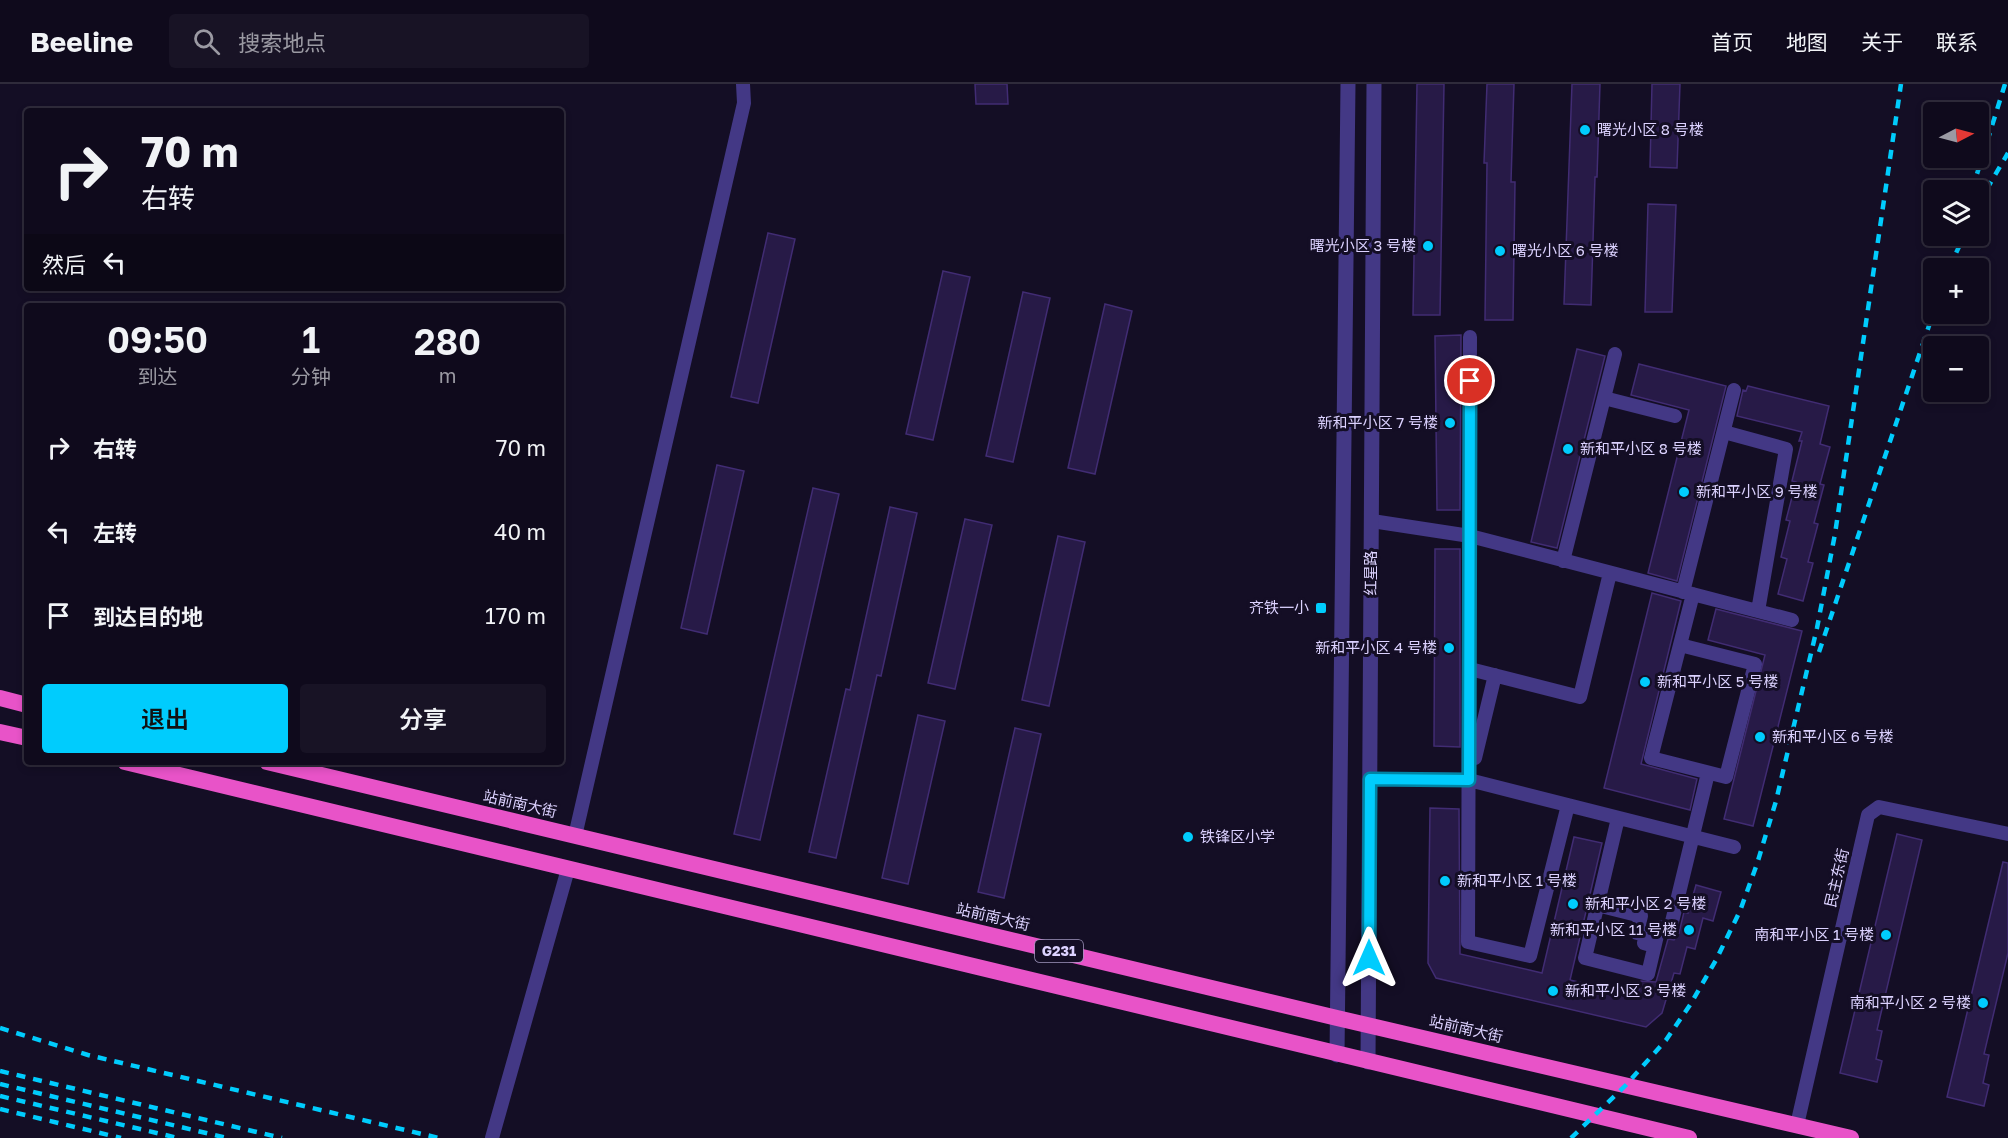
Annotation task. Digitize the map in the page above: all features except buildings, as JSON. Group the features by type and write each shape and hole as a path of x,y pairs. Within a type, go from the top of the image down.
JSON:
{"highway":[{"path":"0,698 24,704"},
{"path":"0,732 24,737"},
{"name":"G231","path":"137,765 1689,1138"},
{"name":"站前南大街","path":"279,765 1851,1138"}],"street":[{"path":"575,836 742,115 743,84"},
{"name":"红星路","path":"1337,1055 1348,84"},
{"name":"红星路","path":"1368,1062 1374,84"},
{"path":"1470,337 1468,942 1530,956 1568,805"},
{"path":"1563,561 1615,354"},
{"path":"1680,645 1755,664 1726,777 1651,758 1680,645 1688,593 1734,390"},
{"path":"1604,398 1675,416"},
{"path":"1724,432 1786,449 1758,611"},
{"path":"1372,521 1470,536 1792,620"},
{"path":"1470,669 1580,697 1610,573"},
{"path":"1469,780 1495,675"},
{"path":"1618,818 1584,958 1648,974 1659,927 1670,930 1708,773"},
{"path":"1370,779 1469,780 1734,847"},
{"name":"民主东街","path":"1797,1125 1868,816 1879,807 2008,834"},
{"path":"492,1138 568,869"},
{"path":"1597,905 1641,916 1637,933 1646,935 1644,943 1654,946"}],"railway":[{"path":"1571,1138 1626,1085 1666,1040 1690,1005 1716,960 1740,911 1757,864 1776,801 1817,628 1835,534 1901,84"},
{"path":"1975,180 2005,84"},
{"path":"1989,185 2008,153"},
{"path":"1954,258 1959,246"},
{"path":"1819,652 1930,324"},
{"path":"0,1028 88,1055 439,1138"},
{"path":"0,1071 282,1138"},
{"path":"0,1084 227,1138"},
{"path":"0,1096 178,1138"},
{"path":"0,1109 121,1138"}],"place":[{"name":"曙光小区 8 号楼","path":"1585,130"},
{"name":"曙光小区 3 号楼","path":"1428,246"},
{"name":"曙光小区 6 号楼","path":"1500,251"},
{"name":"新和平小区 7 号楼","path":"1450,423"},
{"name":"新和平小区 8 号楼","path":"1568,449"},
{"name":"新和平小区 9 号楼","path":"1684,492"},
{"name":"齐铁一小","path":"1321,608"},
{"name":"新和平小区 4 号楼","path":"1449,648"},
{"name":"新和平小区 5 号楼","path":"1645,682"},
{"name":"新和平小区 6 号楼","path":"1760,737"},
{"name":"铁锋区小学","path":"1188,837"},
{"name":"新和平小区 1 号楼","path":"1445,881"},
{"name":"新和平小区 2 号楼","path":"1573,904"},
{"name":"新和平小区 11 号楼","path":"1689,930"},
{"name":"南和平小区 1 号楼","path":"1886,935"},
{"name":"新和平小区 3 号楼","path":"1553,991"},
{"name":"南和平小区 2 号楼","path":"1983,1003"}],"route":[{"path":"1369,958 1370,779 1469,780 1470,381"}]}
